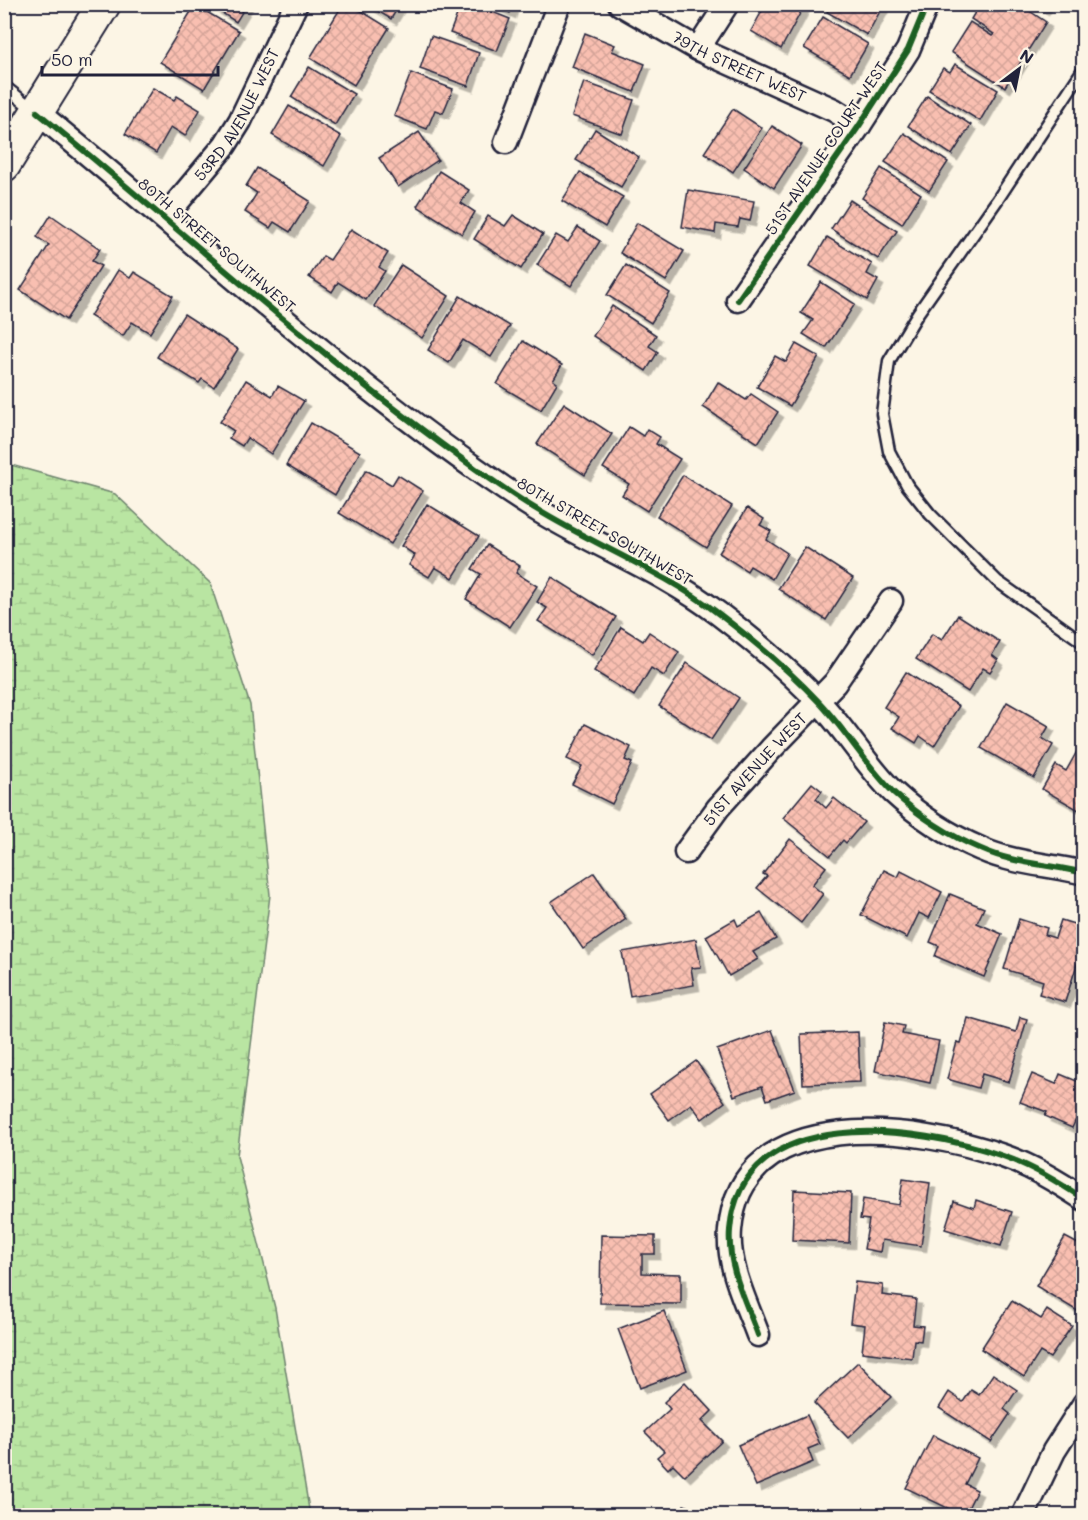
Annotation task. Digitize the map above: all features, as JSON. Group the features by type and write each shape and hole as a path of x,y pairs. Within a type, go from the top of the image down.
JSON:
{"main road":[{"path":"4,165 104,4"}],"street":[{"name":"53RD AVENUE WEST","path":"165,217 232,134 296,4"},
{"path":"506,142 559,4"},
{"name":"79TH STREET WEST","path":"620,4 698,49 834,110 859,126"},
{"path":"698,49 727,4"},
{"name":"51ST AVENUE COURT WEST","path":"738,300 859,126 908,50 927,4"},
{"name":"80TH STREET SOUTHWEST","path":"37,112 165,217 283,319 475,468 536,510 665,579 718,613 818,701 893,791 952,835 1008,859 1083,873"},
{"name":"51ST AVENUE WEST","path":"686,852 733,791 835,683 891,601"},
{"path":"758,1335 735,1272 731,1252 730,1232 733,1210 740,1190 751,1175 770,1156 795,1143 825,1135 863,1131 907,1134 957,1142 1004,1156 1043,1173 1083,1198"},
{"path":"1023,1515 1054,1451 1083,1404"}],"lane":[{"path":"1083,68 998,199 918,313 889,361 882,414 889,451 907,485 930,513 997,582 1083,643"},
{"path":"4,86 37,112"}],"green space":[{"path":"4,463 115,494 210,583 250,705 270,895 237,1156 275,1308 310,1515 5,1515"}],"building":[{"path":"208,4 247,4 236,22"},
{"path":"343,4 350,4 389,28 354,85 310,58"},
{"path":"366,4 400,4 391,19"},
{"path":"461,4 472,4 510,19 497,51 450,33"},
{"path":"491,4 513,4 510,13"},
{"path":"766,4 805,4 781,49 751,31"},
{"path":"831,4 884,4 867,35 827,12"},
{"path":"980,4 1019,4 1046,22 1005,87 951,52 970,22 992,36 994,34 971,19"},
{"path":"1035,4 1047,4 1043,10"},
{"path":"195,5 239,31 204,89 160,62"},
{"path":"823,17 868,44 850,75 804,48"},
{"path":"585,33 615,45 612,51 645,64 634,92 572,67"},
{"path":"431,36 479,53 468,86 420,69"},
{"path":"955,64 998,90 980,121 929,90 943,68 950,72"},
{"path":"309,67 354,94 335,125 291,97"},
{"path":"411,73 453,89 443,113 435,110 427,129 394,116"},
{"path":"584,82 634,100 622,134 572,116"},
{"path":"153,88 174,100 177,96 200,110 185,136 171,127 156,153 125,134"},
{"path":"927,96 971,125 952,155 908,126"},
{"path":"289,106 341,136 324,166 272,135"},
{"path":"733,109 762,128 733,172 704,153"},
{"path":"772,126 802,145 774,188 744,168"},
{"path":"595,129 639,157 621,187 576,160"},
{"path":"419,132 438,160 398,187 379,158"},
{"path":"904,133 948,162 929,191 885,162"},
{"path":"257,168 310,201 290,232 274,222 270,228 245,212 257,193 246,186"},
{"path":"881,168 921,194 902,224 862,198"},
{"path":"439,171 469,190 461,203 475,212 462,234 417,206"},
{"path":"580,172 623,197 605,227 562,201"},
{"path":"688,190 754,201 750,221 740,219 738,227 716,224 715,233 682,227"},
{"path":"850,200 897,231 878,259 831,229"},
{"path":"51,215 100,249 92,261 101,266 66,320 20,290 49,245 37,237"},
{"path":"513,215 543,234 521,269 474,239 488,216 505,226"},
{"path":"637,223 684,251 666,281 620,253"},
{"path":"578,227 600,241 571,286 537,265 556,235 568,242"},
{"path":"351,229 388,253 379,267 385,271 366,300 338,282 332,292 309,277 323,256 330,260"},
{"path":"827,237 872,264 867,274 878,280 867,300 810,266"},
{"path":"401,265 449,296 422,338 374,306"},
{"path":"626,265 670,293 651,323 607,295"},
{"path":"118,270 130,278 134,272 173,296 150,333 132,322 123,336 90,316"},
{"path":"821,282 855,304 826,348 803,334 813,320 801,313"},
{"path":"460,296 510,326 491,357 463,340 449,363 428,350"},
{"path":"612,306 656,335 649,346 658,352 646,371 593,336"},
{"path":"184,314 238,349 214,387 202,379 199,383 157,357"},
{"path":"523,341 562,365 553,380 557,383 541,410 497,384"},
{"path":"796,344 819,357 790,406 757,387 775,356 786,362"},
{"path":"246,380 272,396 278,386 304,401 271,454 247,438 242,446 229,438 234,431 220,422"},
{"path":"718,382 746,400 751,394 778,412 758,443 703,407"},
{"path":"564,403 612,434 585,475 537,444"},
{"path":"311,423 360,452 335,495 286,465"},
{"path":"629,427 643,436 647,429 660,437 656,444 680,459 647,511 622,495 629,484 603,468"},
{"path":"366,470 392,485 398,475 423,491 390,544 339,513"},
{"path":"683,475 732,506 706,547 657,516"},
{"path":"427,504 479,536 453,578 435,567 429,577 409,565 415,555 401,546"},
{"path":"747,508 764,519 760,525 771,531 766,539 787,553 772,579 750,566 747,571 719,553"},
{"path":"487,545 520,566 516,573 537,586 510,627 466,599 481,574 472,569"},
{"path":"805,547 853,578 826,620 778,589"},
{"path":"552,577 616,617 592,655 538,621 547,608 537,602"},
{"path":"958,615 1000,642 992,655 998,660 990,672 983,668 968,692 916,659 932,634 942,640"},
{"path":"621,627 643,641 649,632 679,652 664,676 651,668 634,696 594,671"},
{"path":"687,663 739,698 711,740 659,706"},
{"path":"906,672 959,706 934,746 920,736 916,743 892,728 899,717 884,707"},
{"path":"1007,702 1049,726 1042,738 1053,745 1034,778 981,748"},
{"path":"585,724 631,747 625,760 632,763 612,804 572,784 582,766 567,759"},
{"path":"1080,746 1084,748 1084,813 1042,789 1056,765 1066,771"},
{"path":"812,783 822,791 816,799 826,808 834,798 864,822 846,843 843,840 830,856 783,818"},
{"path":"790,839 826,867 812,885 823,894 801,923 757,888 767,876 763,874"},
{"path":"884,870 898,877 901,871 942,892 929,918 919,913 907,938 861,915"},
{"path":"594,873 626,919 583,949 551,902"},
{"path":"950,894 984,908 977,923 1002,934 984,977 935,956 939,946 930,942"},
{"path":"761,913 776,939 753,952 758,959 729,976 706,936 735,919 738,926"},
{"path":"1019,919 1047,928 1045,935 1055,938 1061,920 1084,927 1084,942 1065,1002 1039,994 1043,981 1004,969"},
{"path":"696,939 701,967 691,968 694,985 630,996 622,952"},
{"path":"1020,1017 1027,1019 1009,1082 982,1074 978,1088 947,1079 957,1042 961,1043 968,1018 1016,1032"},
{"path":"885,1022 904,1026 902,1034 939,1041 930,1083 875,1071"},
{"path":"772,1030 795,1090 767,1100 762,1086 734,1096 717,1050"},
{"path":"858,1032 860,1082 803,1084 801,1034"},
{"path":"696,1061 725,1102 702,1119 691,1104 669,1120 650,1094"},
{"path":"1032,1074 1056,1084 1060,1074 1084,1084 1084,1102 1072,1128 1045,1116 1047,1112 1020,1102"},
{"path":"903,1179 930,1183 921,1246 882,1240 880,1252 864,1249 869,1220 860,1219 863,1199 899,1205"},
{"path":"794,1190 851,1193 849,1243 792,1240"},
{"path":"976,1200 1012,1212 1001,1246 945,1229 954,1201 974,1208"},
{"path":"601,1235 655,1236 655,1254 642,1254 642,1273 681,1274 681,1304 600,1303"},
{"path":"1065,1237 1084,1247 1084,1304 1079,1312 1036,1286"},
{"path":"855,1282 883,1285 882,1295 916,1299 913,1325 923,1326 921,1341 914,1340 912,1358 862,1352 865,1325 850,1323"},
{"path":"1012,1301 1041,1319 1047,1310 1072,1326 1050,1358 1040,1352 1024,1377 981,1349"},
{"path":"664,1311 687,1370 640,1388 618,1329"},
{"path":"858,1362 891,1397 848,1438 814,1403"},
{"path":"993,1374 1017,1390 1004,1409 1010,1414 991,1442 939,1408 949,1392 963,1402 971,1390 979,1395"},
{"path":"685,1382 712,1411 702,1421 722,1441 685,1476 673,1464 668,1469 657,1457 664,1451 645,1432 670,1409 664,1402"},
{"path":"807,1415 820,1444 808,1449 813,1462 756,1486 738,1445"},
{"path":"933,1435 978,1458 965,1484 977,1490 964,1516 906,1488"},
{"path":"684,1505 715,1516 681,1516"}],"cycle path":[{"path":"738,300 859,126 908,50 927,4"},
{"path":"37,112 308,340 419,427 521,500 675,585 745,634 807,689 893,792 924,817 969,844 993,854 1084,873"},
{"path":"758,1335 734,1270 730,1230 741,1189 765,1160 799,1142 839,1133 883,1132 968,1145 1014,1160 1045,1175 1084,1199"}]}
